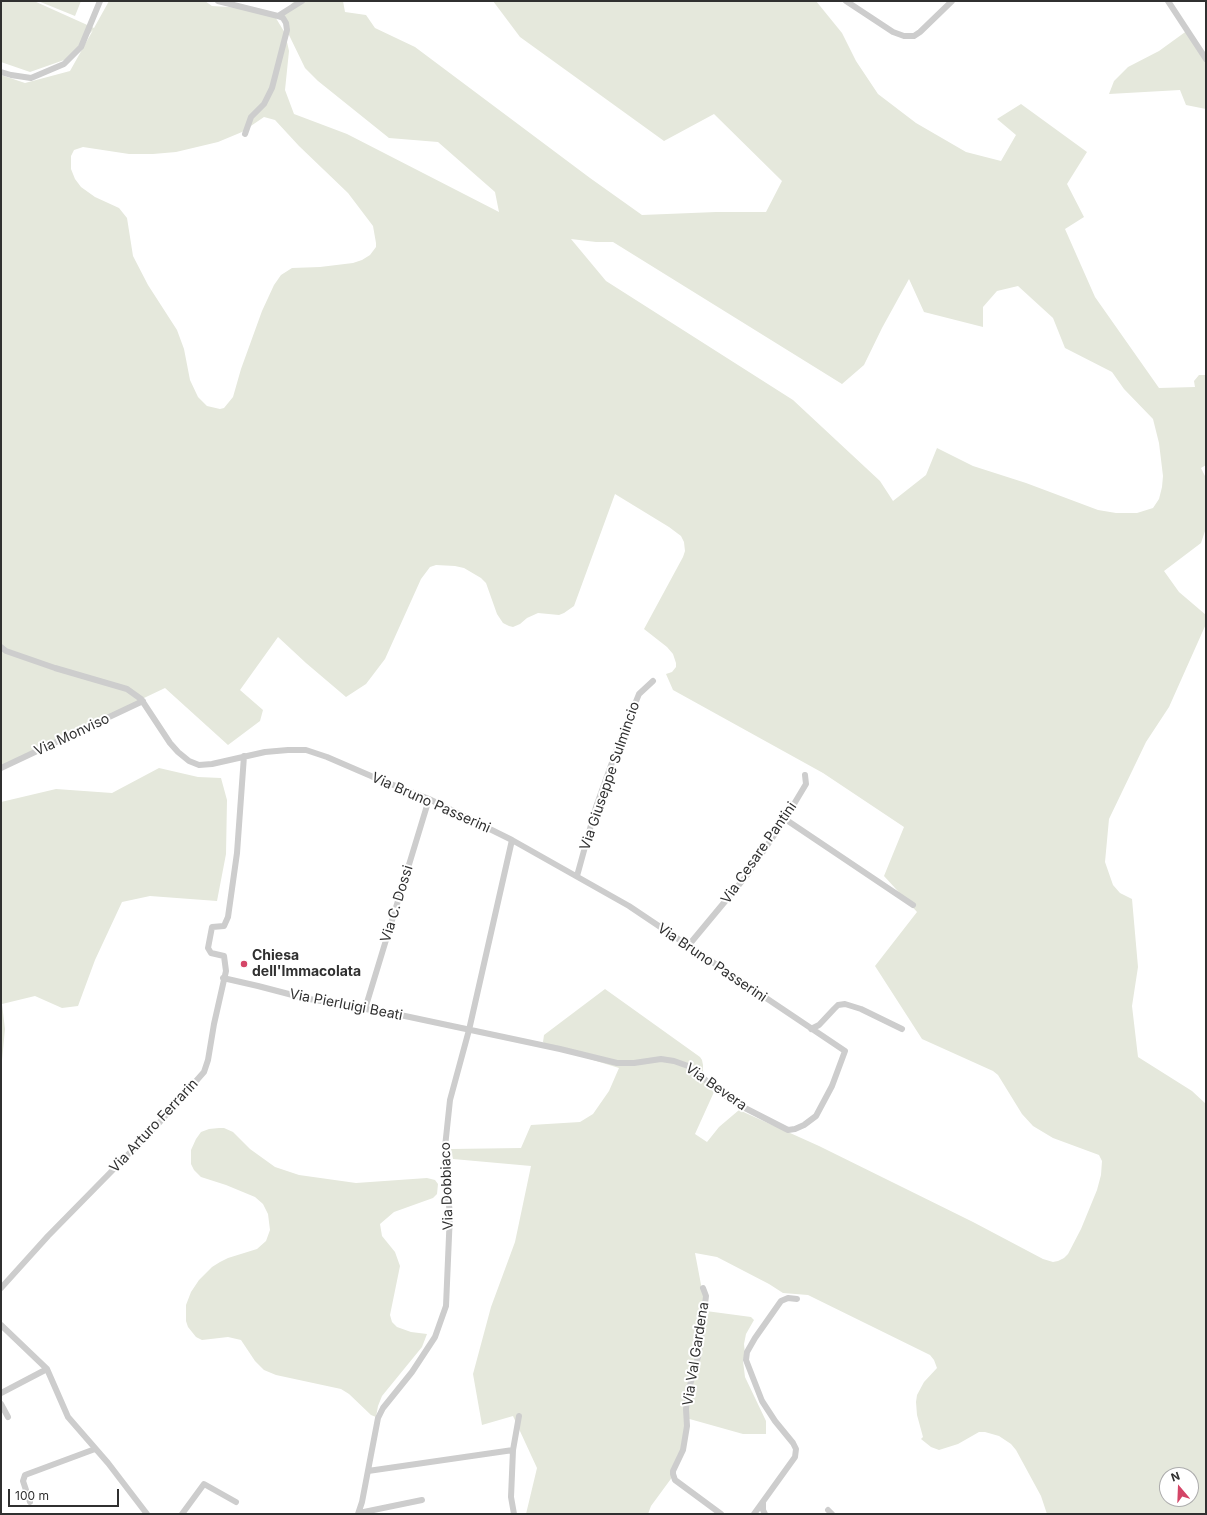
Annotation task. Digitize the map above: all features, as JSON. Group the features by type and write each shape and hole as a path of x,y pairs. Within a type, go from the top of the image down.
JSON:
{"street":[{"path":"1,72 31,78 64,64 82,47 100,1"},
{"path":"218,1 278,16 283,18 286,23 287,30 272,88 264,104 251,117 245,134"},
{"path":"278,16 302,1"},
{"path":"846,1 893,32 904,36 914,36 920,32 952,1"},
{"path":"1168,1 1206,59"},
{"name":"Via Bruno Passerini","path":"1,647 6,651 127,690 143,702 170,743 178,752 189,761 199,765 212,764 244,756 282,750 306,750 326,756 429,799 512,840 628,906 845,1052"},
{"name":"Via Giuseppe Sulmincio","path":"576,876 596,807 618,746 639,694 652,681"},
{"name":"Via Monviso","path":"1,768 143,702"},
{"name":"Via Arturo Ferrarin","path":"1,1288 48,1236 158,1124 204,1072 208,1060 223,978 226,971 224,956 211,952 208,948 212,927 224,926 228,917 237,853 244,756"},
{"name":"Via Cesare Pantini","path":"688,946 747,875 785,819 806,784 805,774"},
{"name":"Via C. Dossi","path":"365,1009 429,799"},
{"path":"785,819 913,904"},
{"name":"Via Dobbiaco","path":"358,1514 362,1502 378,1418 383,1408 412,1372 435,1337 446,1306 450,1213 445,1174 444,1147 450,1100 469,1030 512,840"},
{"name":"Via Pierluigi Beati","path":"223,978 304,998 406,1016 469,1030"},
{"path":"811,1029 820,1025 838,1005 844,1004 861,1009 902,1029"},
{"name":"Via Bevera","path":"469,1030 560,1048 617,1062 661,1059 674,1061 688,1066 743,1108 788,1130 804,1125 816,1116 832,1086 845,1052"},
{"name":"Via Val Gardena","path":"703,1288 706,1296 698,1357 688,1392 686,1409 687,1426 684,1450 672,1474 675,1480 721,1514"},
{"path":"754,1514 795,1456 796,1449 762,1401 746,1360 747,1352 781,1301 788,1298 797,1300"},
{"path":"1,1325 47,1369 68,1417 108,1463 147,1514"},
{"path":"1,1393 47,1369"},
{"path":"1,1404 8,1417"},
{"path":"514,1514 511,1497 513,1450 519,1416"},
{"path":"30,1502 23,1481 25,1475 95,1449"},
{"path":"368,1471 513,1450"},
{"path":"182,1514 204,1484 236,1502"},
{"name":"Via Dobbiaco","path":"358,1514 422,1500"},
{"path":"764,1500 762,1506 765,1514"}],"shaded area":[{"path":"1,1 34,1 94,28 109,1 205,1 212,6 262,9 274,15 285,33 289,51 285,90 294,114 347,134 499,212 495,192 438,142 389,138 318,81 305,68 289,35 283,16 292,3 296,1 343,1 345,12 366,15 375,28 415,47 642,215 716,212 766,212 782,181 714,114 664,141 520,37 493,1 816,1 842,33 856,61 878,94 916,123 966,152 1001,161 1016,135 997,119 1021,104 1087,152 1067,184 1084,217 1065,229 1095,297 1159,388 1195,387 1194,381 1199,375 1206,375 1206,465 1201,468 1206,478 1206,528 1201,543 1164,571 1179,592 1206,615 1206,624 1169,707 1146,742 1109,819 1105,862 1113,885 1120,893 1132,899 1138,967 1132,1006 1138,1057 1192,1091 1206,1104 1206,1514 1047,1514 1041,1496 1016,1450 1011,1444 999,1436 979,1432 958,1444 939,1450 931,1447 921,1439 923,1437 917,1415 916,1402 917,1395 924,1382 937,1368 930,1355 808,1295 783,1293 717,1257 695,1253 706,1311 751,1317 754,1320 746,1334 744,1344 745,1354 743,1361 745,1377 766,1421 766,1434 743,1434 686,1418 681,1451 673,1476 651,1506 648,1514 526,1514 537,1468 513,1416 482,1425 473,1374 491,1307 515,1242 531,1166 453,1159 451,1149 521,1148 531,1125 580,1122 593,1114 609,1091 619,1068 547,1046 543,1042 544,1035 605,989 700,1057 702,1060 703,1075 707,1085 714,1092 695,1134 707,1142 719,1127 739,1110 819,1146 973,1222 1043,1259 1053,1262 1058,1261 1068,1254 1081,1229 1097,1190 1101,1175 1102,1161 1099,1155 1053,1138 1033,1126 1022,1114 998,1075 993,1071 922,1039 875,966 917,912 884,876 904,827 823,773 673,690 666,674 672,672 676,667 673,654 667,647 644,629 683,557 685,551 684,542 681,536 669,527 615,494 574,606 564,613 559,615 538,613 527,618 520,624 513,627 509,626 503,623 497,614 486,583 481,578 464,568 436,565 430,567 421,579 385,659 366,684 346,697 278,637 240,690 263,710 260,721 228,745 165,688 1,766 1,75 25,83 70,71 93,30 67,59 30,72 1,62","holes":["264,117 275,120 299,146 348,193 373,226 376,247 370,255 353,263 320,267 292,268 281,275 274,285 262,311 241,369 233,397 224,408 220,409 207,406 198,397 190,380 184,349 177,330 148,285 133,256 127,218 119,208 95,197 81,187 75,179 71,169 71,156 74,150 83,147 129,154 176,152 218,142 242,132","571,239 596,242 613,242 842,384 864,365 882,328 909,279 924,312 983,327 983,307 997,291 1018,286 1053,318 1065,348 1112,372 1124,389 1153,419 1159,443 1163,476 1159,499 1153,508 1137,513 1116,513 1098,510 1026,483 973,466 937,448 926,475 893,501 880,481 793,400 606,281"]},
{"path":"38,1 81,1 75,16"},
{"path":"1188,30 1206,60 1206,109 1186,105 1180,90 1109,94 1114,81 1128,67 1159,51"},
{"path":"159,768 198,777 221,778 227,800 226,854 217,901 150,896 122,902 95,960 78,1006 62,1008 35,996 2,1004 5,1029 1,1071 1,802 56,789 112,793"},
{"path":"224,1128 233,1132 250,1149 275,1167 299,1175 356,1183 427,1178 435,1180 438,1184 437,1194 433,1198 394,1212 380,1224 382,1236 395,1252 400,1266 390,1315 392,1322 397,1327 411,1332 427,1334 422,1347 382,1396 376,1417 371,1415 349,1394 341,1389 276,1375 264,1370 255,1361 241,1340 228,1337 202,1340 196,1337 188,1327 186,1321 186,1305 191,1292 199,1280 212,1267 220,1262 257,1249 266,1241 270,1230 268,1214 263,1204 255,1197 201,1177 194,1170 191,1164 191,1150 201,1132"}],"place":[{"name":"Chiesa dell'Immacolata","path":"244,964"}]}
